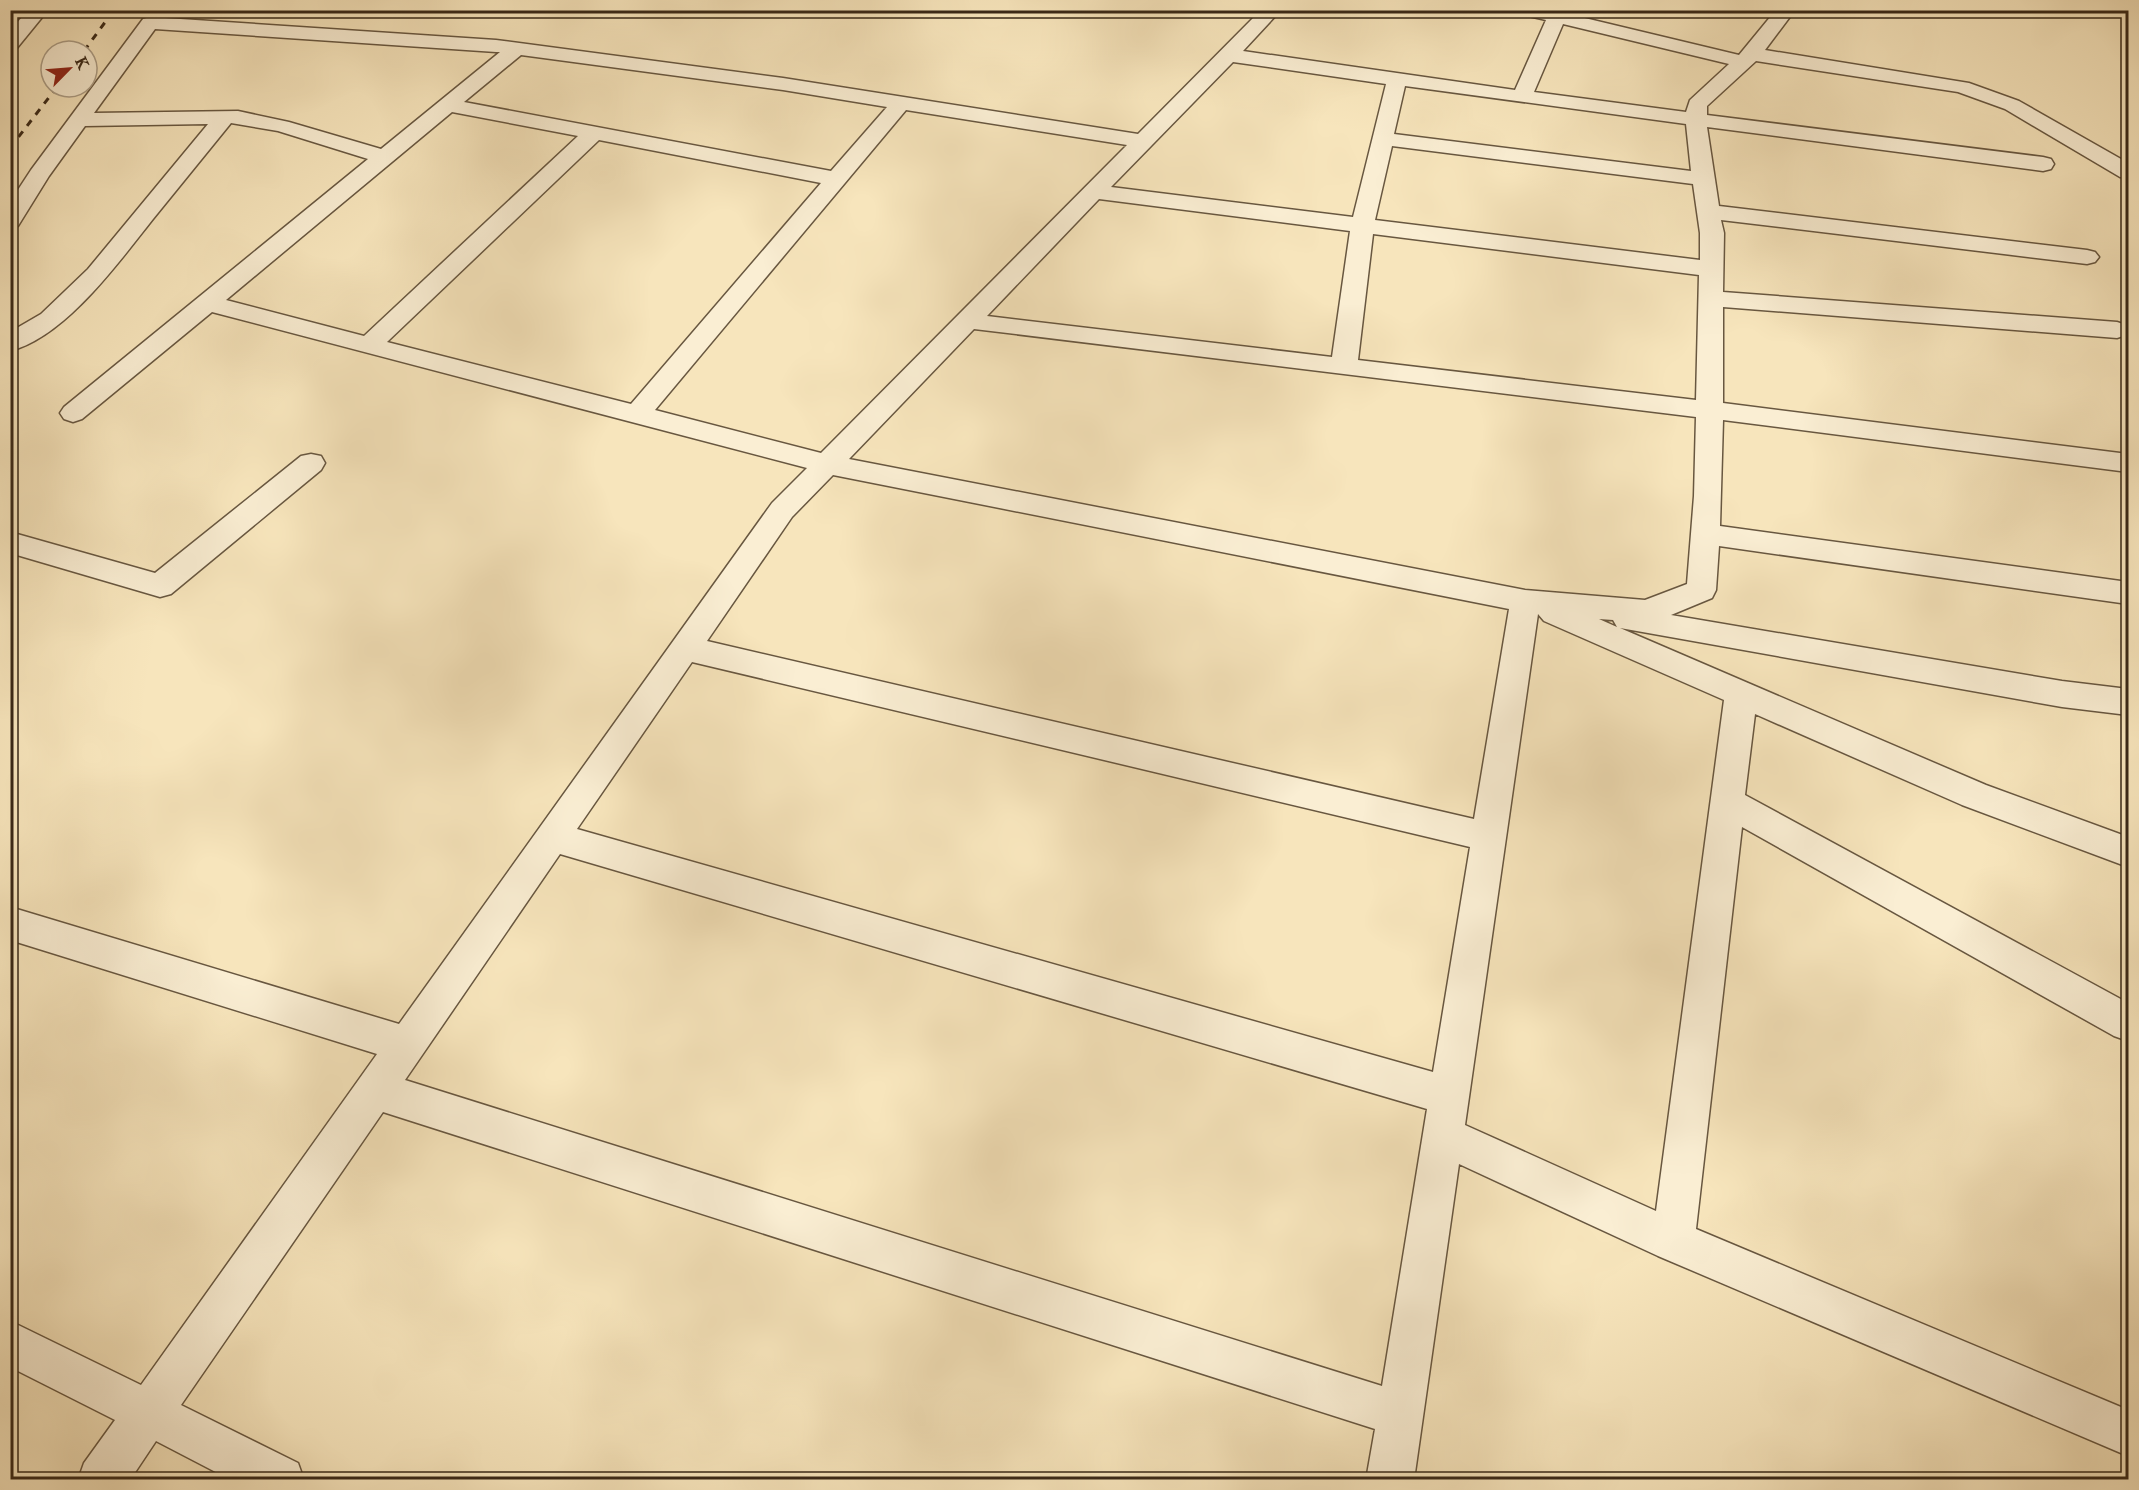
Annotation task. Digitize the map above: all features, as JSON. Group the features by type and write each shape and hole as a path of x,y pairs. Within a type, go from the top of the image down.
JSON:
{"street":[{"path":"10,44 39,10"},
{"path":"101,1479 782,510 1272,10"},
{"path":"1527,10 1559,14 1747,58 1962,87 2012,105 2128,172"},
{"path":"1526,601 1647,612 1701,590 1706,534 1713,233 1696,132 1697,104 1747,58 1785,10"},
{"path":"1522,98 1559,14"},
{"path":"10,221 39,175 150,23 516,49 783,84 1143,141"},
{"path":"73,413 516,49"},
{"path":"1228,55 1522,98 1697,118 2043,164"},
{"path":"1344,366 1362,226 1397,79"},
{"path":"637,414 901,103"},
{"path":"448,105 836,179"},
{"path":"80,120 238,117 282,126 384,157"},
{"path":"10,343 50,319 96,274 224,118"},
{"path":"369,345 594,133"},
{"path":"1383,139 1704,179"},
{"path":"1094,192 1712,269"},
{"path":"1709,212 2087,257"},
{"path":"1712,299 2117,330"},
{"path":"207,303 827,464 1526,601 2062,694 2128,702"},
{"path":"967,321 1710,410 2128,463"},
{"path":"10,542 160,586 311,463"},
{"path":"1706,534 2128,593"},
{"path":"1526,601 1974,795 2128,852"},
{"path":"1390,1479 1526,601"},
{"path":"685,648 1489,837"},
{"path":"1673,1241 1741,694"},
{"path":"1727,802 2128,1023"},
{"path":"553,837 1446,1116 1673,1241 2128,1433"},
{"path":"10,923 406,1045"},
{"path":"375,1090 1399,1414"},
{"path":"10,1343 147,1414 281,1479"}],"railway":[{"path":"93,39 114,10"},
{"path":"10,148 48,99"}]}
